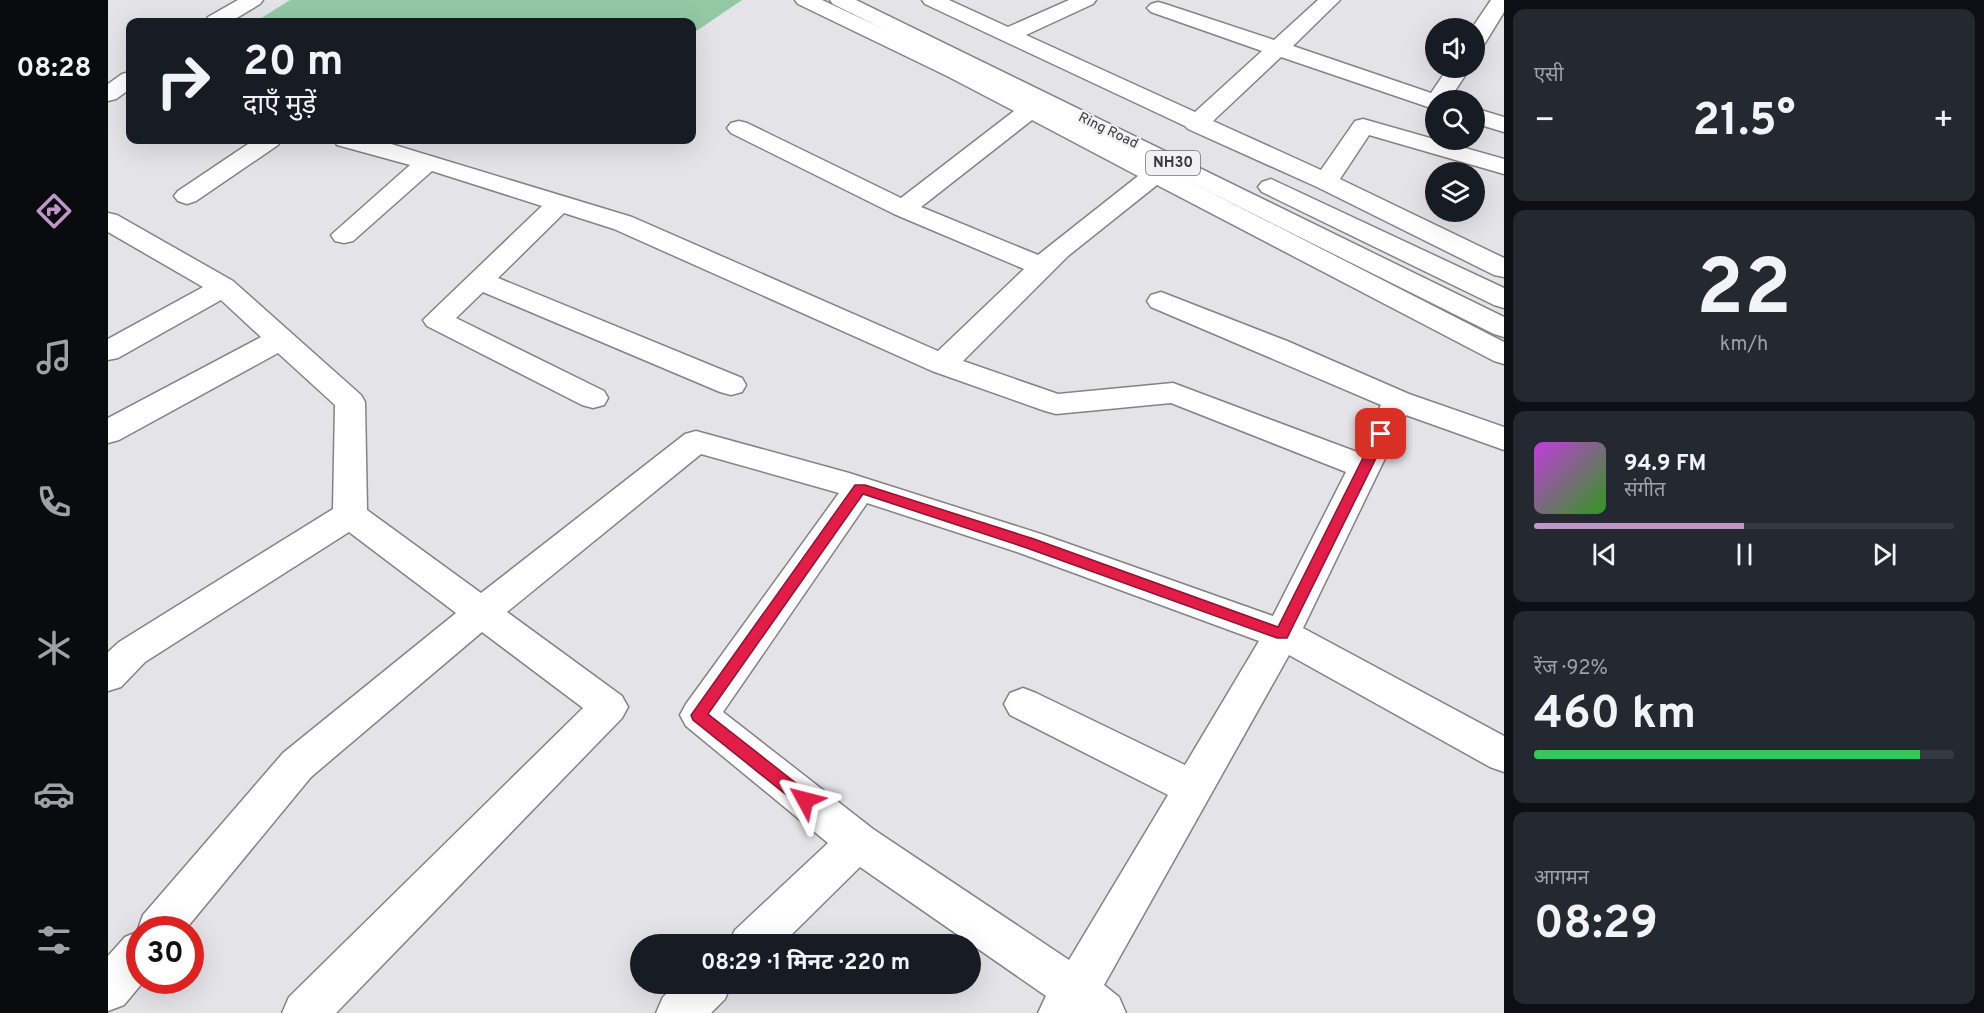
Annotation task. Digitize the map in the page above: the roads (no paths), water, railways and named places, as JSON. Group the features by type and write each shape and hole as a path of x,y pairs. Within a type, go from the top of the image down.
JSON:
{"main road":[{"path":"223,18 253,0"},
{"path":"806,0 956,71 1504,354"},
{"name":"Ring Road","path":"840,0 1504,328"},
{"name":"Ring Road","path":"883,0 1205,155"},
{"path":"932,0 1326,182 1504,269"},
{"path":"1009,36 1086,0"},
{"path":"1197,124 1330,0"},
{"path":"1485,25 1501,0"},
{"path":"1158,8 1425,98"},
{"path":"903,209 1030,110"},
{"path":"1398,135 1425,112"},
{"path":"1485,119 1504,125"},
{"path":"1326,182 1363,126 1504,167"},
{"path":"739,128 903,209 1041,266"},
{"path":"187,196 263,144"},
{"path":"361,144 428,162 622,223 942,364 1056,404 1173,393 1365,467"},
{"path":"344,235 428,162"},
{"path":"942,364 1059,249 1155,175"},
{"path":"1248,175 1504,299"},
{"path":"560,203 437,320 593,398"},
{"path":"109,223 224,287 350,402 350,515"},
{"path":"479,280 731,385"},
{"path":"108,351 224,287"},
{"path":"1161,301 1398,401 1504,439"},
{"path":"108,432 282,338"},
{"path":"860,488 699,715 858,842 1080,1006 1193,788 1282,634 1398,401"},
{"path":"170,916 297,765 482,612 696,442 860,488 1029,543 1282,634 1504,755"},
{"path":"305,1013 609,707 350,515"},
{"path":"108,676 132,652 350,515"},
{"path":"1023,704 1193,788"},
{"path":"762,934 858,842"},
{"path":"108,989 126,968"},
{"path":"679,1013 699,994"}]}
